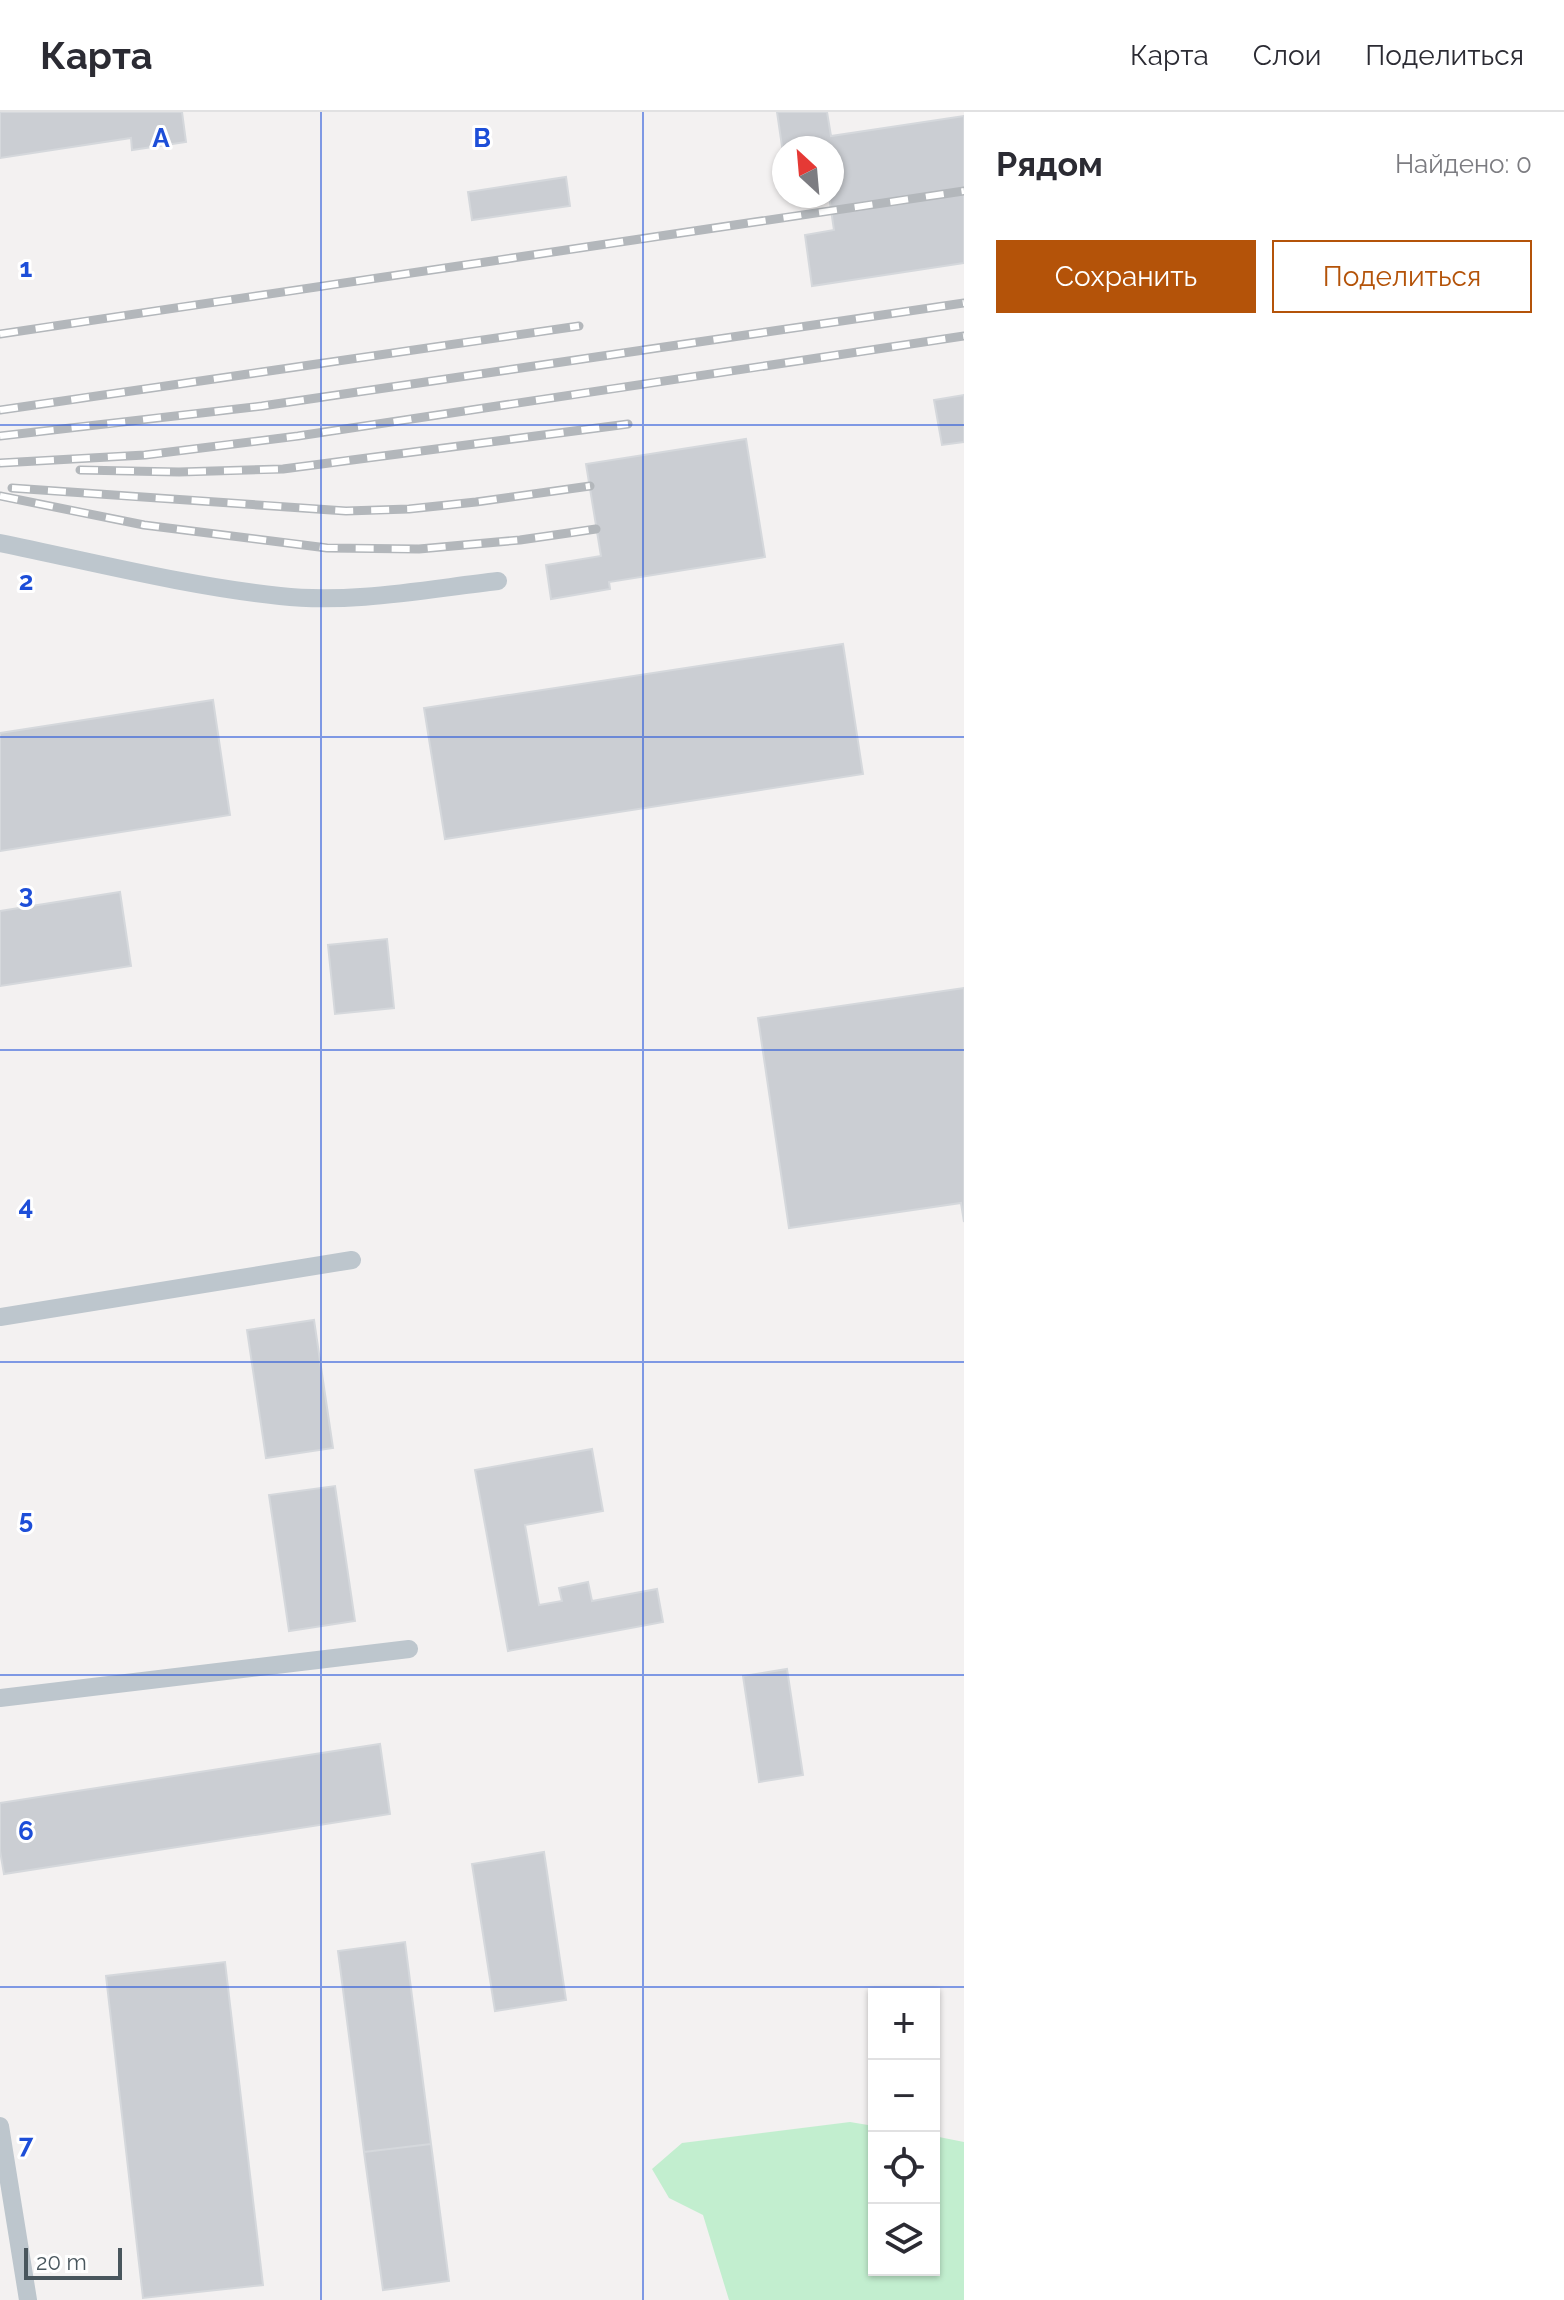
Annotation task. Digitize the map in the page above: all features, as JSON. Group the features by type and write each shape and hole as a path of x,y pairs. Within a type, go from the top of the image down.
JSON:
{"lane":[{"path":"0,543 192,583 282,596 372,595 498,581"},
{"path":"0,1317 352,1260"},
{"path":"0,1698 409,1649"},
{"path":"0,2126 28,2300"}],"green space":[{"path":"850,2122 868,2125 868,2276 940,2276 940,2137 964,2142 964,2300 729,2300 703,2215 669,2198 652,2169 682,2143"}],"building":[{"path":"0,112 182,112 186,142 132,150 131,138 0,158"},
{"path":"777,112 827,112 831,136 780,136"},
{"path":"964,116 964,263 812,286 805,235 834,230 831,208 844,208 844,136 831,136"},
{"path":"566,177 570,206 472,220 468,192"},
{"path":"964,395 964,442 942,445 934,400"},
{"path":"746,439 765,557 609,582 610,589 551,599 546,565 601,556 586,464"},
{"path":"843,644 863,774 445,839 424,708"},
{"path":"213,700 230,815 0,851 0,733"},
{"path":"120,892 131,966 0,986 0,911"},
{"path":"387,939 394,1008 335,1014 328,945"},
{"path":"964,988 964,1222 961,1203 789,1228 758,1018"},
{"path":"314,1320 333,1448 266,1458 247,1330"},
{"path":"592,1449 603,1511 525,1525 539,1605 562,1601 559,1588 588,1582 592,1601 657,1589 663,1622 508,1651 475,1470"},
{"path":"335,1486 355,1621 289,1631 269,1495"},
{"path":"787,1669 803,1775 759,1782 743,1676"},
{"path":"380,1744 390,1814 4,1874 0,1851 0,1803"},
{"path":"544,1852 566,2000 495,2011 472,1864"},
{"path":"405,1942 431,2144 364,2152 338,1951"},
{"path":"225,1962 263,2285 143,2298 106,1976"},
{"path":"431,2144 449,2281 383,2290 364,2152"}],"railway":[{"path":"0,334 964,191"},
{"path":"0,436 262,406 964,303"},
{"path":"0,410 579,326"},
{"path":"0,463 145,455 298,436 964,336"},
{"path":"80,470 179,472 283,469 628,424"},
{"path":"12,488 346,511 409,509 590,486"},
{"path":"0,496 144,525 327,548 419,549 596,529"}]}
